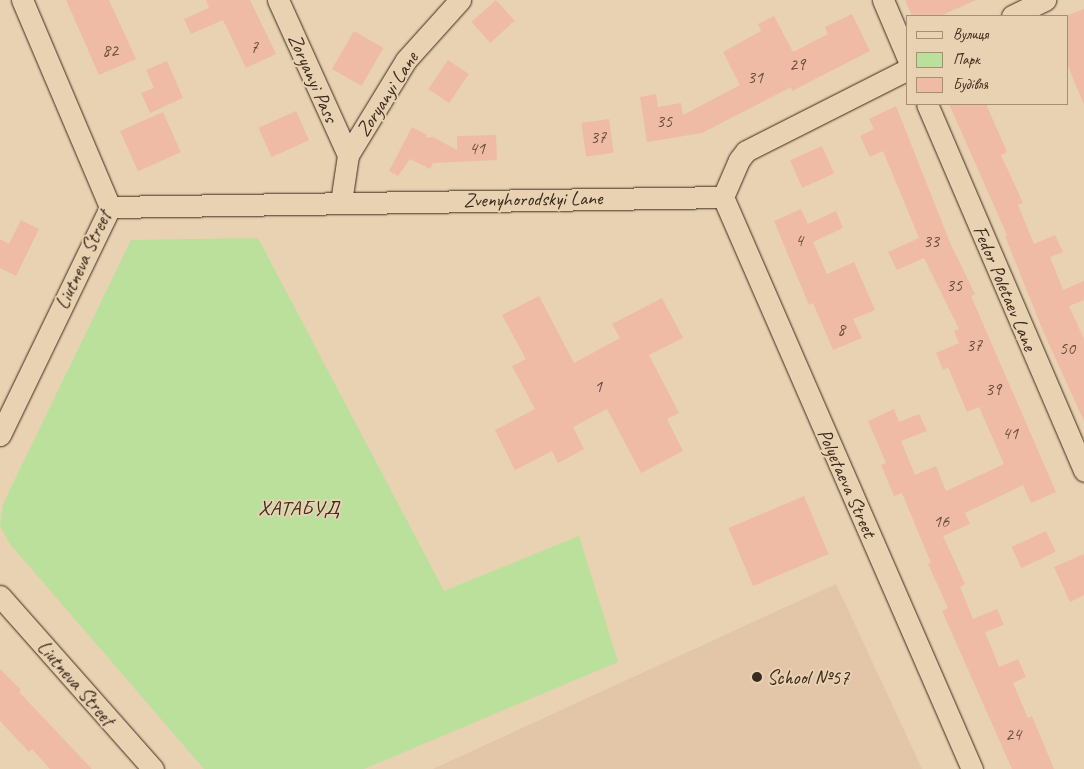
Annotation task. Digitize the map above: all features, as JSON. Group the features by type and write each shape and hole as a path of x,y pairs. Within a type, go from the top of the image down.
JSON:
{"street":[{"name":"Liutneva Street","path":"0,435 110,207 22,0"},
{"name":"Zoryanyi Pass","path":"278,0 348,155"},
{"name":"Zoryanyi Lane","path":"341,202 348,155 406,60 460,0"},
{"path":"883,0 906,54"},
{"path":"1014,15 1044,0"},
{"path":"723,197 740,160 746,152 906,70"},
{"name":"Fedor Poletaev Lane","path":"927,105 1084,471"},
{"name":"Zvenyhorodskyi Lane","path":"110,207 723,197"},
{"name":"Polyetaeva Street","path":"723,197 972,769"},
{"name":"Liutneva Street","path":"0,596 153,769"}],"shaded area":[{"name":"School №57","path":"836,584 922,769 433,769"}],"green space":[{"path":"258,238 444,591 579,536 618,662 364,769 204,769 10,544 0,526 3,504 131,240"}],"building":[{"path":"66,0 109,0 136,59 99,75"},
{"path":"206,0 250,0 276,54 246,68 223,20 191,34 184,19 209,8"},
{"path":"496,0 515,21 490,43 471,22"},
{"path":"905,0 976,0 942,15 912,15"},
{"path":"1084,9 1084,105 1069,68 1068,15"},
{"path":"852,14 870,51 792,91 791,87 702,133 647,142 640,97 656,94 658,107 681,103 683,115 740,85 723,52 761,31 758,24 774,16 793,52 828,34 825,27"},
{"path":"354,31 383,48 361,86 332,69"},
{"path":"448,60 469,74 449,103 428,89"},
{"path":"167,61 183,98 150,113 141,93 154,88 146,70"},
{"path":"949,105 986,105 1007,152 1001,155 1023,203 1018,205 1034,244 1055,235 1063,252 1050,257 1063,290 1084,281 1084,300 1069,306 1084,339 1084,421 1043,331 1005,236 1007,235"},
{"path":"896,106 951,245 975,294 971,296 1056,492 1031,503 1023,485 965,513 970,524 943,536 965,584 960,587 973,619 997,609 1004,625 985,632 999,667 1018,659 1026,677 1013,683 1028,718 1032,716 1054,769 1012,769 942,611 948,608 928,564 931,563 902,493 894,496 881,465 886,463 868,421 894,409 899,422 919,414 927,431 901,441 915,475 936,466 946,491 1004,464 979,407 967,412 948,367 943,370 936,353 959,343 954,331 959,329 924,258 897,270 888,252 919,238 883,151 870,157 860,136 874,129 869,119"},
{"path":"296,111 309,140 272,157 259,128"},
{"path":"163,112 181,152 138,171 120,131"},
{"path":"609,119 614,153 586,157 581,123"},
{"path":"412,127 427,135 425,138 433,137 457,150 457,136 496,135 497,160 433,163 430,169 410,159 398,176 389,171"},
{"path":"822,146 834,173 802,188 790,160"},
{"path":"801,209 808,224 836,211 843,228 813,242 827,274 854,262 875,310 853,319 862,338 833,350 813,303 809,305 774,221"},
{"path":"21,220 39,229 16,276 0,268 0,239 9,244"},
{"path":"539,296 574,363 620,338 612,324 662,298 683,338 649,355 679,413 667,419 683,451 641,473 607,409 573,427 584,449 558,463 552,451 515,470 495,430 535,409 512,366 526,359 502,315"},
{"path":"804,496 829,554 753,586 729,528"},
{"path":"1046,531 1056,552 1021,568 1012,547"},
{"path":"1084,554 1084,595 1070,602 1054,567"},
{"path":"0,669 21,690 19,692 92,769 50,769 32,749 29,752 0,721"}],"place":[{"name":"School №57","path":"757,677"}],"district":[{"name":"ХАТАБУД","path":"299,508"}]}
